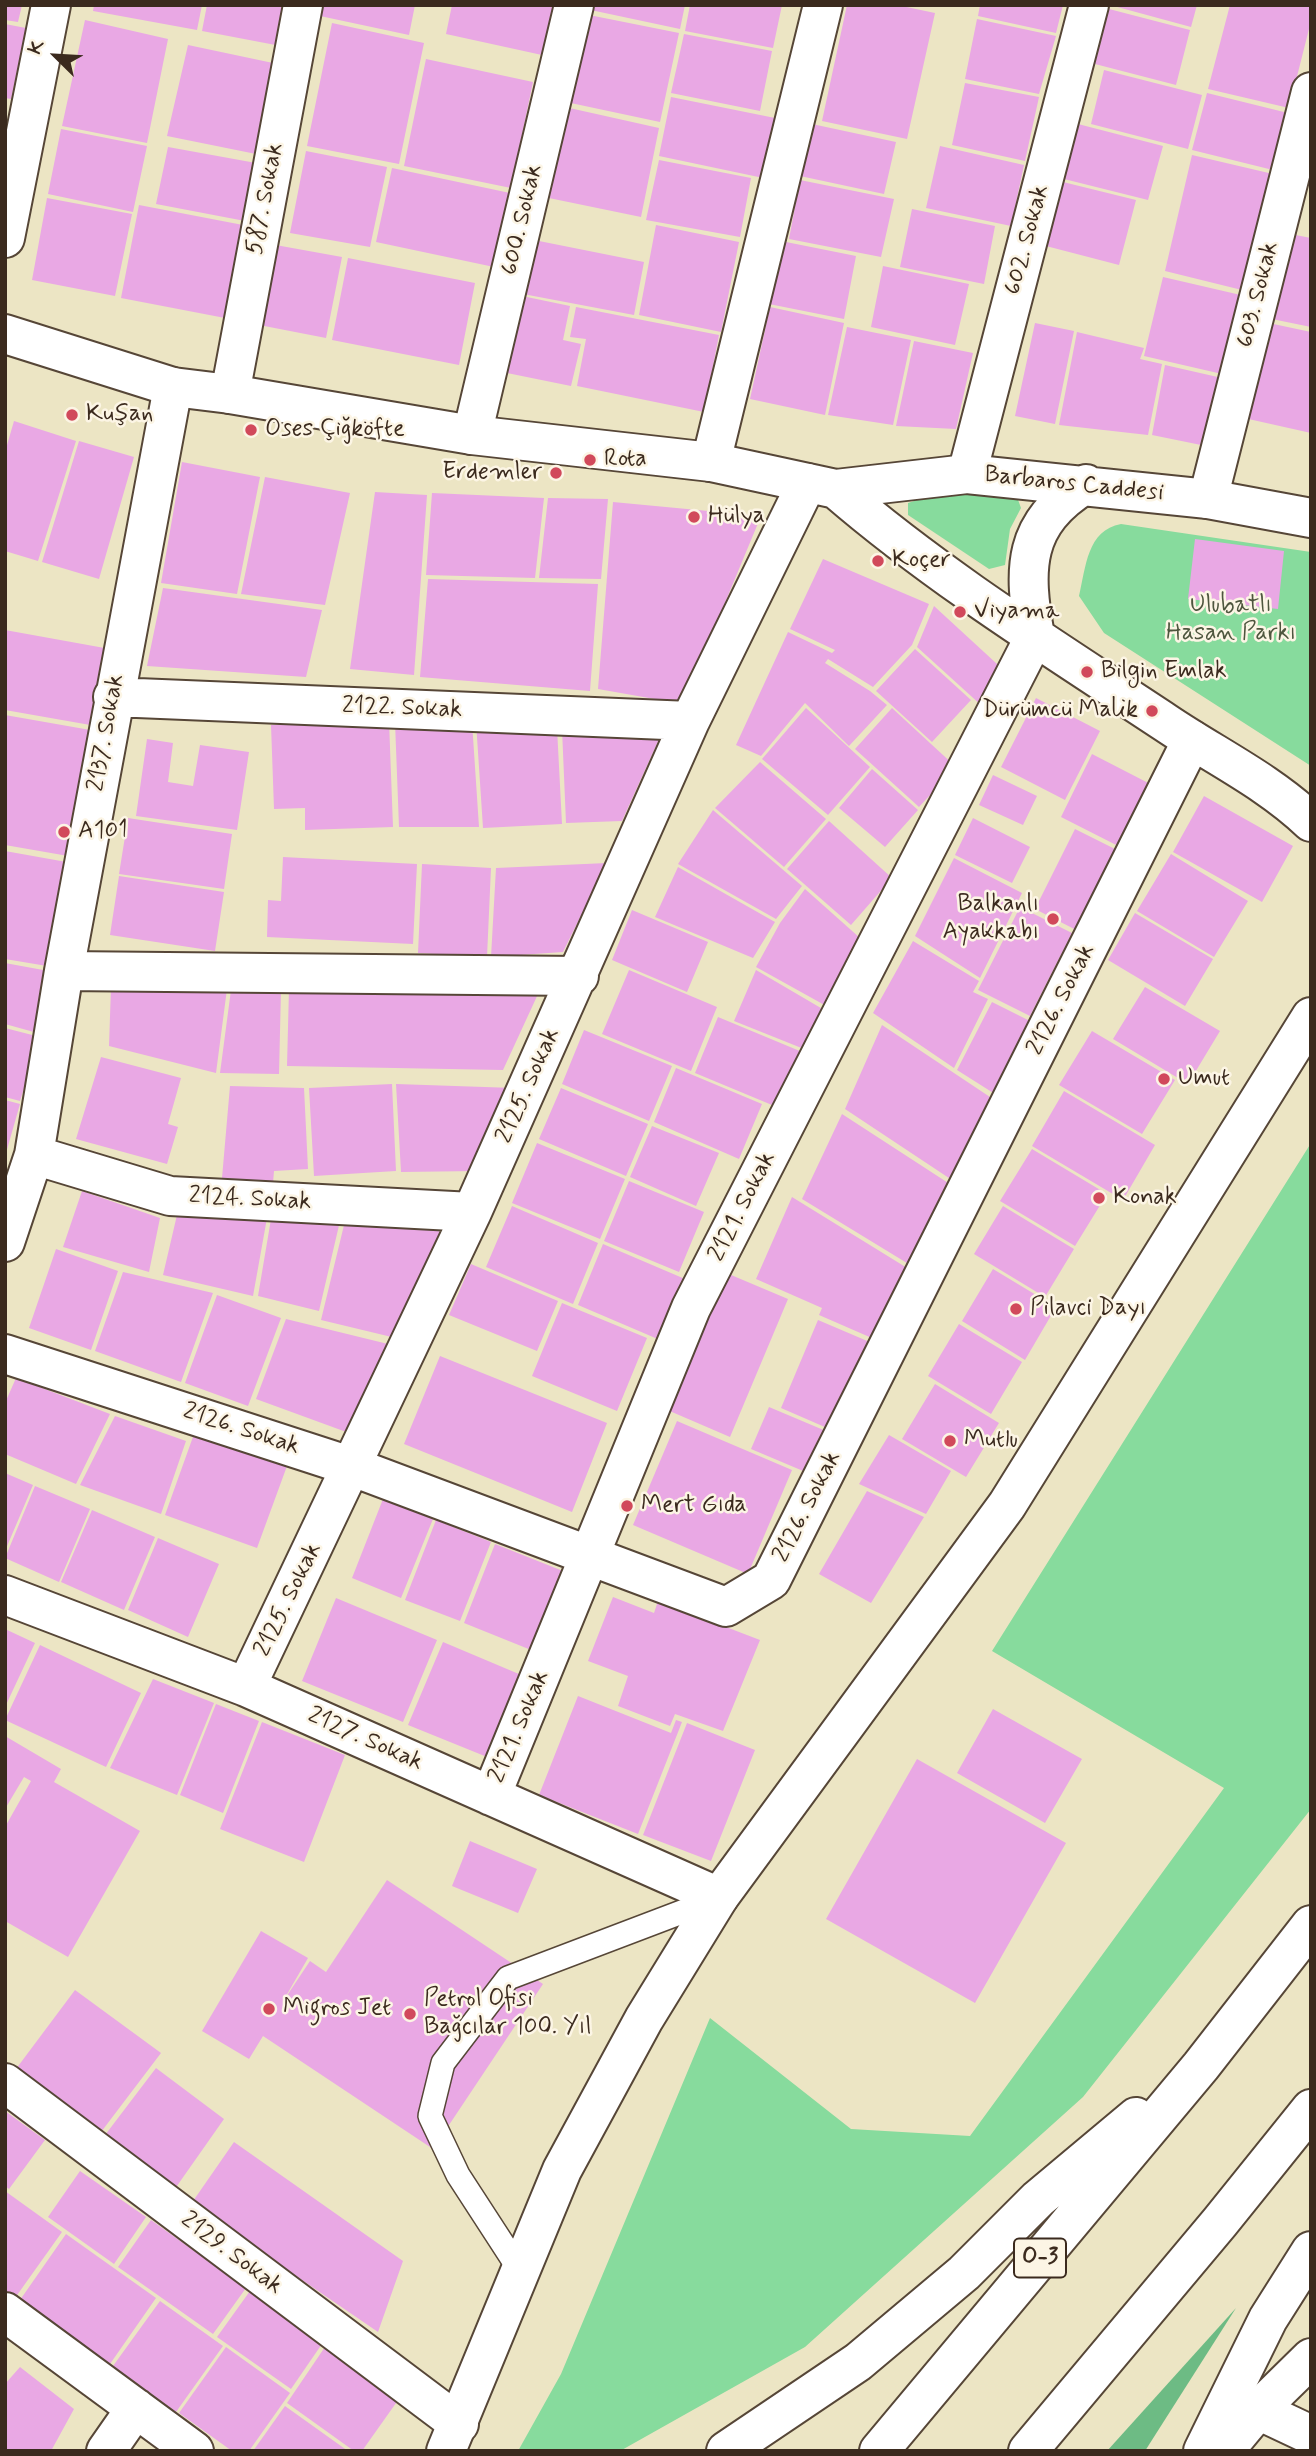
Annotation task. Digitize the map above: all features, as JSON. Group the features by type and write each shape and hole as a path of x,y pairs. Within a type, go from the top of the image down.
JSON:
{"main road":[{"path":"5,238 51,5"},
{"name":"587. Sokak","path":"230,394 303,5"},
{"name":"600. Sokak","path":"472,435 574,5"},
{"path":"711,463 823,5"},
{"name":"602. Sokak","path":"967,474 1089,5"},
{"name":"603. Sokak","path":"1208,499 1311,92"},
{"name":"Barbaros Caddesi","path":"5,334 173,387 230,394 472,435 711,463 822,486 967,474 1086,484 1208,499 1311,518"},
{"name":"2137. Sokak","path":"5,1242 34,1155 113,697 173,387"},
{"path":"1035,636 1027,591 1031,548 1051,510 1086,484"},
{"name":"Barbaros Caddesi","path":"822,486 1035,636 1192,740 1282,794 1311,822"},
{"name":"2125. Sokak","path":"246,1688 472,1212 690,721 822,486"},
{"name":"2121. Sokak","path":"491,1796 691,1308 1035,636"},
{"name":"2122. Sokak","path":"113,697 690,721"},
{"name":"2126. Sokak","path":"5,1354 353,1467 726,1607 771,1580 1192,740"},
{"path":"64,971 579,976"},
{"path":"452,2437 562,2170 644,2019 719,1897 1007,1505 1311,1017"},
{"name":"2124. Sokak","path":"34,1155 170,1196 472,1212"},
{"name":"2127. Sokak","path":"5,1595 246,1688 719,1897"},
{"name":"O-3","path":"879,2451 1201,2066 1311,1925"},
{"path":"726,2451 858,2362 964,2273 1038,2199 1201,2066"},
{"name":"2129. Sokak","path":"5,2084 452,2437"},
{"path":"1028,2451 1311,2109"},
{"path":"1202,2451 1268,2319 1311,2251"},
{"path":"5,2312 194,2451"},
{"path":"1224,2451 1258,2410 1311,2358"},
{"path":"106,2451 136,2408"},
{"path":"1258,2410 1311,2435"}],"lane":[{"path":"521,2272 458,2175 430,2116 443,2063 508,1978 719,1897"}],"green space":[{"path":"942,492 1017,497 1021,508 1010,529 1005,565 989,569 908,515 908,503"},
{"name":"Ulubatlı Hasan Parkı","path":"1121,524 1311,552 1311,766 1104,633 1079,596 1086,562 1095,542 1101,534"},
{"path":"1311,1143 1311,1809 1083,2097 805,2347 620,2451 518,2451 561,2374 710,2018 851,2129 970,2136 1224,1788 992,1651"},
{"path":"1236,2308 1145,2451 1107,2451"}],"building":[{"path":"5,5 22,5 18,22 5,20"},
{"path":"94,5 202,5 197,30 93,11"},
{"path":"207,5 293,5 286,47 202,31"},
{"path":"322,5 415,5 409,35 320,16"},
{"path":"452,5 553,5 542,55 446,34"},
{"path":"586,5 685,5 680,29 586,9"},
{"path":"690,5 782,5 773,48 685,31"},
{"path":"847,5 897,5 935,13 907,139 822,121"},
{"path":"980,5 1063,5 1056,33 978,16"},
{"path":"1110,5 1197,5 1191,27"},
{"path":"1230,5 1311,5 1311,21 1289,108 1208,89"},
{"path":"1109,9 1190,30 1176,85 1095,64"},
{"path":"584,14 679,33 660,122 566,102"},
{"path":"977,19 1056,36 1039,94 965,79"},
{"path":"85,20 168,39 147,143 62,126"},
{"path":"332,23 424,43 399,164 307,146"},
{"path":"5,24 26,28 11,99 5,98"},
{"path":"684,34 772,51 760,111 671,93"},
{"path":"188,45 273,63 256,154 167,136"},
{"path":"426,59 533,82 511,188 404,166"},
{"path":"1104,70 1202,95 1188,149 1091,124"},
{"path":"965,83 1039,97 1025,161 952,145"},
{"path":"1207,93 1288,113 1273,170 1192,150"},
{"path":"671,97 780,119 768,179 659,156"},
{"path":"565,107 659,128 641,217 544,197"},
{"path":"812,124 896,142 884,194 800,176"},
{"path":"1078,124 1163,146 1148,200 1064,179"},
{"path":"61,129 147,146 133,212 48,194"},
{"path":"940,146 1024,165 1011,226 926,208"},
{"path":"168,147 256,163 245,221 156,204"},
{"path":"306,151 387,167 370,247 290,233"},
{"path":"1192,155 1273,174 1246,291 1165,271"},
{"path":"659,160 751,178 740,237 646,220"},
{"path":"392,168 510,193 494,267 376,242"},
{"path":"800,180 894,199 881,257 789,239"},
{"path":"1063,182 1136,200 1119,265 1046,246"},
{"path":"47,198 132,214 115,296 32,280"},
{"path":"139,205 243,225 225,318 121,298"},
{"path":"912,209 995,226 984,284 900,267"},
{"path":"656,225 739,242 721,332 639,315"},
{"path":"1285,233 1311,238 1311,327 1267,318"},
{"path":"771,239 856,256 844,319 759,302"},
{"path":"534,240 644,262 634,315 523,294"},
{"path":"270,244 342,257 326,338 254,324"},
{"path":"348,258 475,283 459,365 332,340"},
{"path":"883,266 969,284 955,345 871,327"},
{"path":"1163,277 1245,296 1222,374 1144,356"},
{"path":"522,296 570,306 563,340 581,344 571,386 507,373"},
{"path":"576,307 719,335 704,412 577,386 586,339 570,337"},
{"path":"770,307 844,323 825,415 750,399"},
{"path":"1264,322 1311,332 1311,433 1244,418"},
{"path":"1035,323 1074,331 1055,424 1015,416"},
{"path":"847,327 911,340 893,425 828,415"},
{"path":"1077,332 1144,348 1140,359 1162,364 1148,435 1059,425"},
{"path":"914,341 973,353 956,429 896,426"},
{"path":"1165,365 1222,378 1206,446 1152,435"},
{"path":"14,421 76,441 38,561 5,551 5,452"},
{"path":"79,441 134,457 99,579 42,562"},
{"path":"182,462 260,477 237,594 161,583"},
{"path":"265,477 350,493 325,605 241,594"},
{"path":"375,492 427,495 414,675 350,669"},
{"path":"432,493 544,498 535,578 426,575"},
{"path":"548,498 608,499 601,579 539,578"},
{"path":"613,502 761,516 683,704 598,689"},
{"path":"1195,539 1284,551 1278,609 1188,599"},
{"path":"823,559 929,604 912,645 873,687 828,659 825,663 887,705 849,746 805,703 761,756 736,745 788,632 832,653 835,650 790,629"},
{"path":"428,579 598,584 590,691 420,677"},
{"path":"163,588 322,610 306,677 147,666"},
{"path":"934,606 1009,675 982,706 917,647"},
{"path":"5,630 110,649 96,726 5,710"},
{"path":"915,649 971,700 932,742 876,691"},
{"path":"1036,698 1100,731 1065,800 1001,767"},
{"path":"806,708 870,767 828,815 762,759"},
{"path":"892,708 956,767 919,807 855,749"},
{"path":"5,715 96,731 74,857 5,845"},
{"path":"389,721 393,827 305,830 305,808 274,809 271,725"},
{"path":"395,722 472,722 479,827 399,827"},
{"path":"476,722 557,728 562,824 483,828"},
{"path":"562,729 660,737 622,821 566,823"},
{"path":"147,739 173,743 168,782 193,786 200,745 249,752 237,830 136,816"},
{"path":"1092,754 1158,788 1126,850 1061,817"},
{"path":"760,762 826,819 784,867 715,808"},
{"path":"872,769 918,810 885,847 839,808"},
{"path":"993,775 1037,796 1023,825 979,805"},
{"path":"1204,796 1293,846 1262,902 1173,852"},
{"path":"713,810 802,886 776,919 678,864"},
{"path":"128,818 232,834 224,889 119,874"},
{"path":"973,818 1030,847 1012,883 955,855"},
{"path":"829,821 892,878 851,925 787,869"},
{"path":"1075,829 1125,854 1084,934 1035,909"},
{"path":"5,851 72,863 53,967 5,959"},
{"path":"1171,854 1248,901 1214,957 1137,911"},
{"path":"283,857 417,864 413,944 267,937 268,900 281,901"},
{"path":"954,858 1022,893 980,978 915,936"},
{"path":"607,863 563,952 491,957 496,868"},
{"path":"422,864 491,868 487,957 418,953"},
{"path":"678,867 775,922 753,958 655,917"},
{"path":"119,876 224,892 215,951 110,935"},
{"path":"805,889 860,938 828,1007 756,967 780,923"},
{"path":"1020,907 1072,933 1030,1016 978,990"},
{"path":"632,910 708,942 687,992 612,960"},
{"path":"1135,913 1213,959 1185,1006 1108,960"},
{"path":"913,941 979,981 973,992 988,999 954,1068 873,1013"},
{"path":"5,963 54,972 41,1034 5,1024"},
{"path":"629,970 717,1007 691,1071 602,1034"},
{"path":"756,970 826,1011 809,1051 734,1021"},
{"path":"111,987 227,989 216,1073 109,1046"},
{"path":"1145,987 1220,1031 1188,1084 1113,1039"},
{"path":"289,989 538,994 503,1070 287,1066"},
{"path":"231,990 281,990 279,1074 220,1073"},
{"path":"992,1002 1044,1028 1006,1101 957,1070"},
{"path":"718,1017 807,1054 784,1110 695,1073"},
{"path":"882,1025 1002,1105 961,1186 845,1109"},
{"path":"5,1028 40,1037 20,1101 5,1097"},
{"path":"584,1030 672,1066 649,1121 562,1084"},
{"path":"1092,1031 1175,1080 1142,1134 1059,1085"},
{"path":"101,1057 181,1078 168,1124 178,1127 167,1164 76,1139"},
{"path":"676,1068 762,1104 739,1159 654,1122"},
{"path":"392,1084 396,1171 314,1176 309,1088"},
{"path":"396,1084 514,1088 478,1171 401,1172"},
{"path":"230,1086 304,1088 308,1169 274,1171 273,1183 222,1178"},
{"path":"561,1088 648,1124 626,1176 539,1139"},
{"path":"1064,1091 1155,1145 1123,1200 1032,1146"},
{"path":"5,1100 20,1104 6,1153 5,1153"},
{"path":"842,1114 959,1190 920,1271 802,1199"},
{"path":"652,1126 719,1153 696,1206 630,1177"},
{"path":"537,1143 625,1179 600,1239 512,1203"},
{"path":"1032,1149 1107,1194 1075,1246 1000,1201"},
{"path":"629,1181 704,1212 679,1272 604,1241"},
{"path":"82,1191 160,1218 149,1272 63,1247"},
{"path":"792,1197 912,1271 881,1342 819,1315 822,1308 756,1279"},
{"path":"512,1206 598,1243 573,1304 486,1267"},
{"path":"1003,1206 1074,1249 1045,1297 974,1254"},
{"path":"177,1215 267,1218 253,1296 163,1275"},
{"path":"271,1219 340,1221 319,1311 258,1296"},
{"path":"345,1221 442,1225 400,1339 321,1320"},
{"path":"603,1244 685,1279 660,1340 578,1305"},
{"path":"56,1249 118,1271 91,1350 29,1328"},
{"path":"471,1264 558,1301 537,1351 449,1315"},
{"path":"993,1269 1056,1307 1025,1360 962,1321"},
{"path":"123,1272 213,1293 181,1382 95,1351"},
{"path":"724,1272 788,1299 730,1437 665,1409"},
{"path":"217,1295 281,1318 248,1406 185,1383"},
{"path":"562,1303 647,1338 617,1411 532,1376"},
{"path":"286,1319 388,1344 349,1433 256,1399"},
{"path":"818,1320 872,1343 834,1431 781,1408"},
{"path":"959,1324 1022,1362 991,1414 928,1376"},
{"path":"440,1356 607,1423 572,1512 404,1444"},
{"path":"16,1378 110,1414 76,1484 5,1454 5,1403"},
{"path":"935,1384 999,1423 966,1477 902,1439"},
{"path":"769,1407 833,1434 815,1476 751,1449"},
{"path":"115,1416 186,1441 161,1514 80,1485"},
{"path":"677,1421 792,1470 748,1574 633,1525"},
{"path":"194,1434 287,1466 257,1548 165,1515"},
{"path":"889,1435 951,1471 926,1514 859,1484"},
{"path":"5,1473 33,1485 5,1551"},
{"path":"35,1486 90,1509 59,1582 5,1558"},
{"path":"867,1491 924,1517 871,1603 819,1574"},
{"path":"383,1499 433,1519 401,1598 352,1578"},
{"path":"92,1510 155,1537 124,1610 61,1582"},
{"path":"436,1520 491,1542 460,1621 405,1600"},
{"path":"158,1538 219,1564 188,1637 128,1610"},
{"path":"495,1544 573,1575 541,1654 464,1623"},
{"path":"613,1597 654,1613 658,1601 760,1640 723,1731 675,1714 670,1726 618,1706 628,1676 588,1661"},
{"path":"336,1598 437,1640 403,1722 302,1681"},
{"path":"5,1629 35,1643 5,1707"},
{"path":"443,1642 526,1677 492,1759 408,1725"},
{"path":"40,1645 141,1693 106,1767 5,1720"},
{"path":"153,1679 214,1703 177,1795 110,1768"},
{"path":"578,1696 671,1733 676,1720 682,1722 638,1834 539,1795"},
{"path":"216,1704 259,1721 223,1813 180,1795"},
{"path":"993,1709 1082,1759 1045,1823 957,1773"},
{"path":"262,1722 345,1755 304,1862 220,1829"},
{"path":"687,1723 755,1750 711,1861 643,1835"},
{"path":"5,1736 61,1769 54,1782 140,1831 68,1957 5,1921 5,1827 31,1781 24,1777 5,1809"},
{"path":"917,1759 1066,1843 975,2003 826,1919"},
{"path":"470,1841 537,1869 518,1913 452,1886"},
{"path":"387,1880 543,1984 433,2149 263,2036 249,2059 202,2031 261,1931 308,1958 282,2003 310,1961 326,1972"},
{"path":"75,1990 161,2053 95,2140 10,2077"},
{"path":"156,2068 224,2119 172,2193 99,2143"},
{"path":"5,2111 45,2140 9,2189 5,2186"},
{"path":"234,2142 403,2261 378,2332 191,2204"},
{"path":"80,2171 146,2217 114,2264 48,2217"},
{"path":"5,2191 62,2232 15,2298 5,2291"},
{"path":"151,2220 246,2288 213,2334 118,2267"},
{"path":"66,2234 156,2298 110,2364 20,2300"},
{"path":"250,2291 324,2341 291,2389 217,2337"},
{"path":"160,2301 223,2346 176,2412 113,2366"},
{"path":"327,2344 401,2396 362,2451 354,2451 287,2403"},
{"path":"226,2347 290,2393 249,2451 232,2451 179,2413"},
{"path":"20,2367 74,2409 51,2451 5,2451 5,2384"},
{"path":"285,2406 348,2451 253,2451"}],"place":[{"name":"Kuşan","path":"72,415"},
{"name":"Oses Çiğköfte","path":"251,430"},
{"name":"Rota","path":"590,460"},
{"name":"Erdemler","path":"556,473"},
{"name":"Hülya","path":"694,517"},
{"name":"Koçer","path":"878,561"},
{"name":"Viyama","path":"960,612"},
{"name":"Bilgin Emlak","path":"1087,672"},
{"name":"Dürümcü Malik","path":"1152,711"},
{"name":"A101","path":"64,832"},
{"name":"Balkanlı Ayakkabı","path":"1053,919"},
{"name":"Umut","path":"1164,1079"},
{"name":"Konak","path":"1099,1198"},
{"name":"Pilavci Dayı","path":"1016,1309"},
{"name":"Mutlu","path":"950,1441"},
{"name":"Mert Gıda","path":"627,1506"},
{"name":"Migros Jet","path":"269,2009"},
{"name":"Petrol Ofisi Bağcılar 100. Yıl","path":"410,2014"}]}
